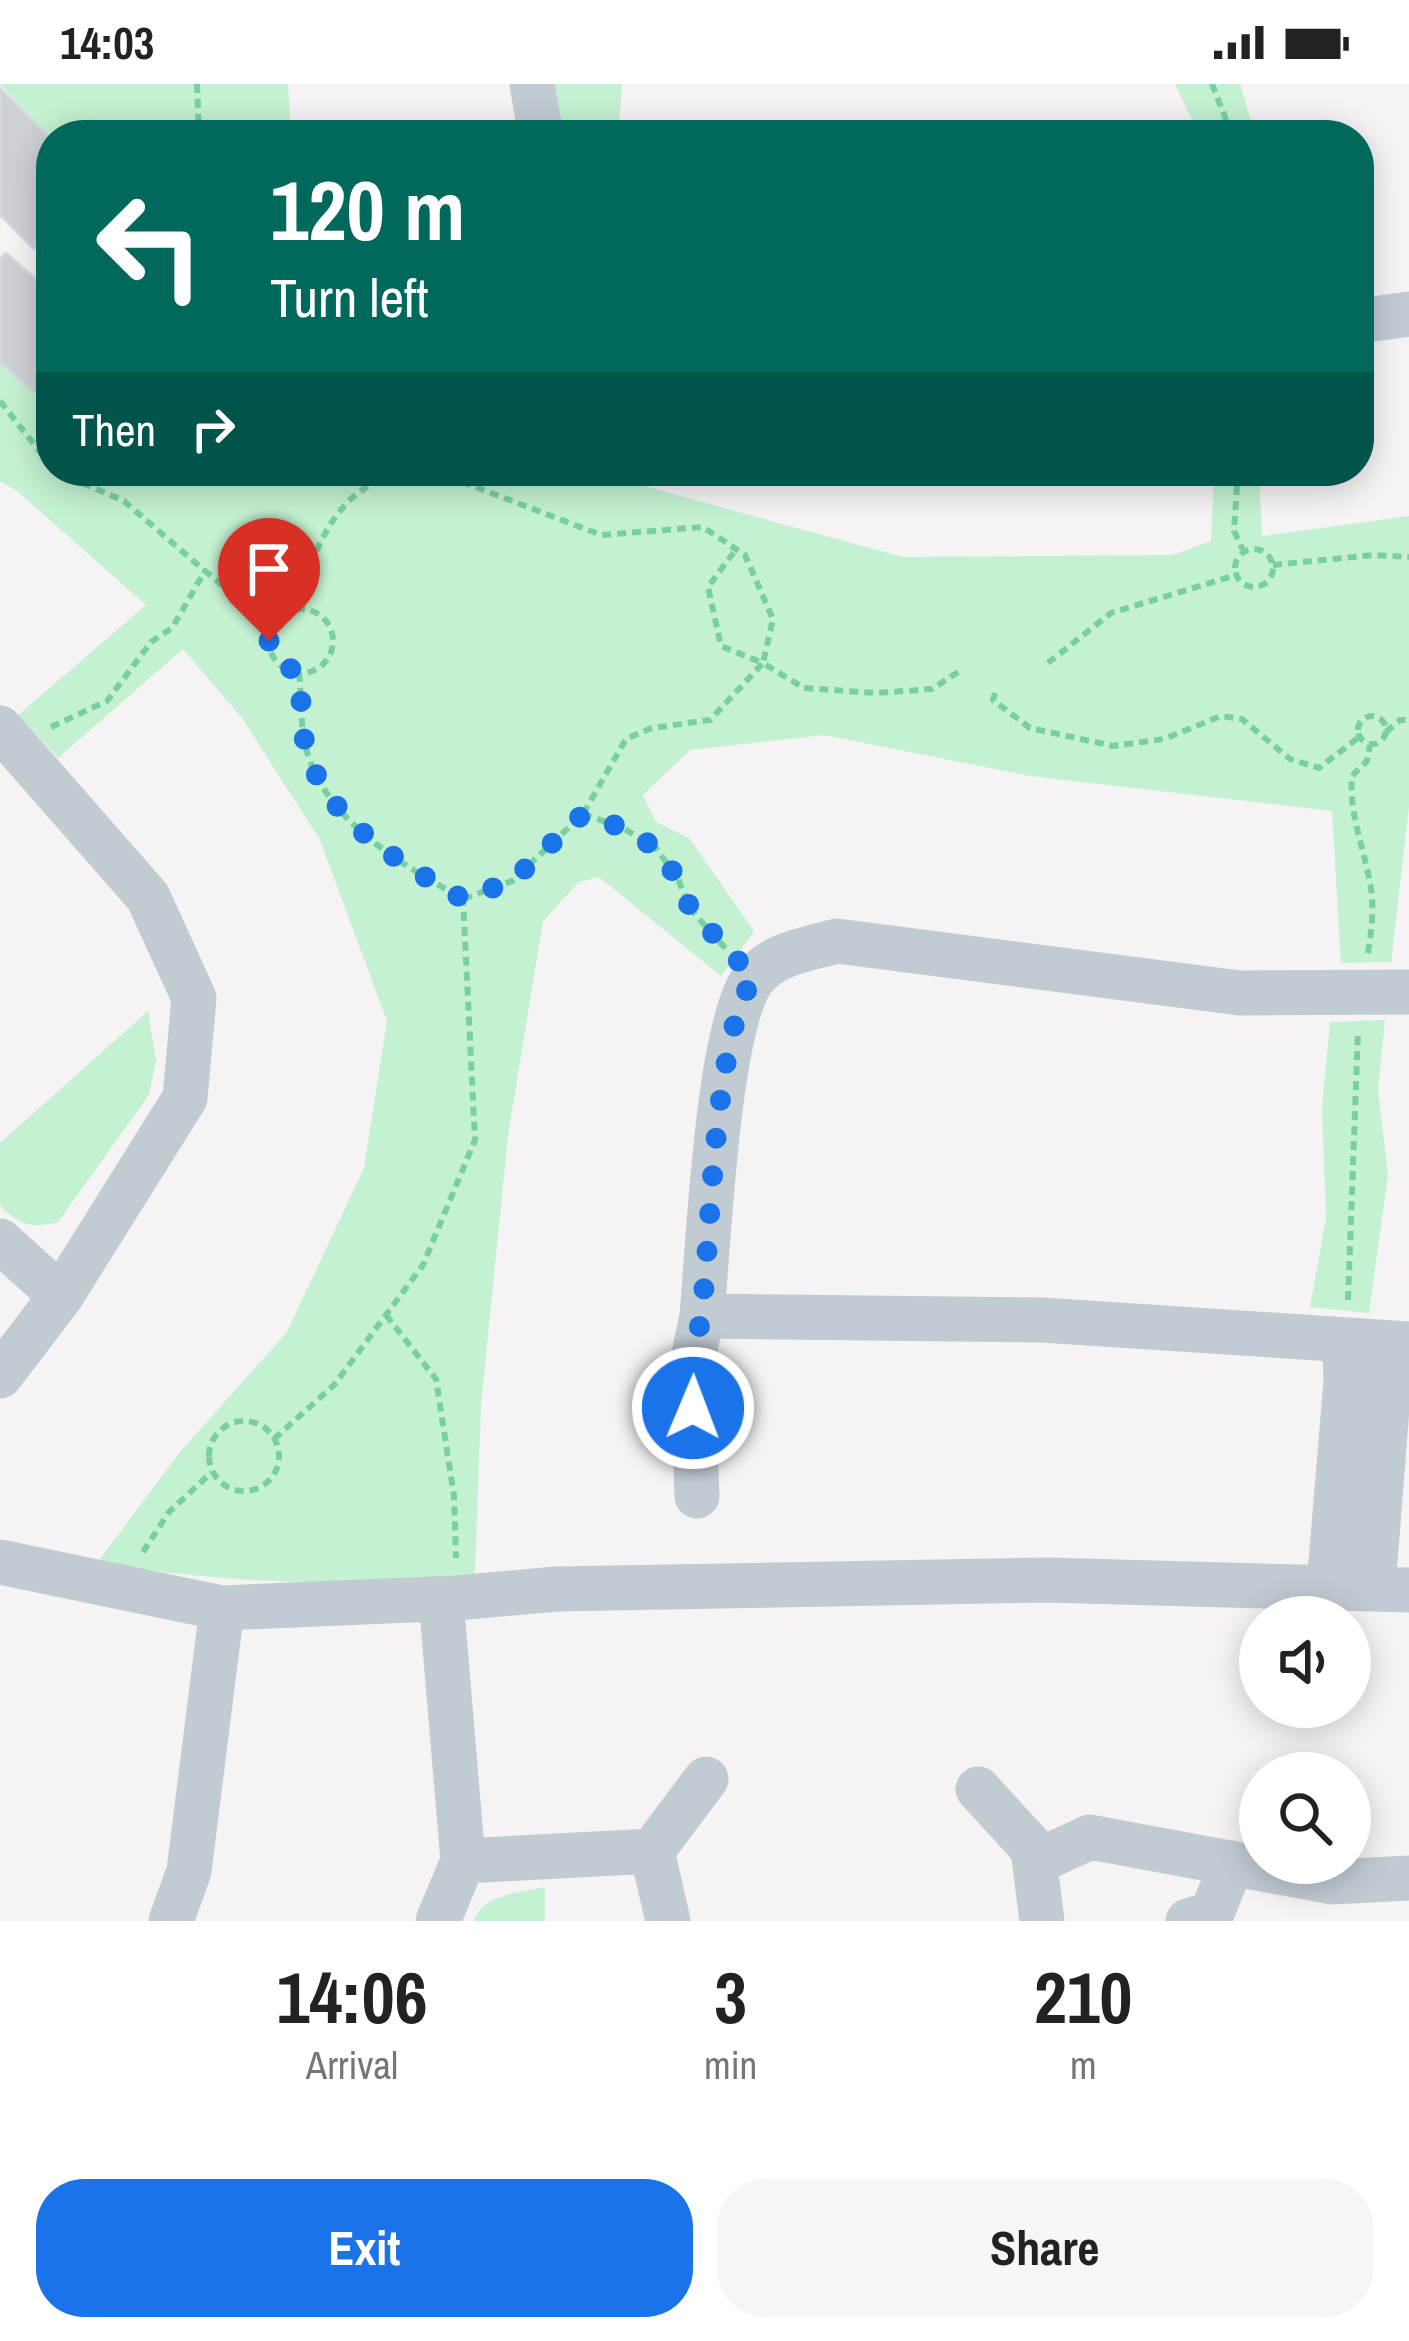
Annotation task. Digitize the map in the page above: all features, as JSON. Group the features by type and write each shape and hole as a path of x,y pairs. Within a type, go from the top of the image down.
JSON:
{"street":[{"path":"532,84 538,120"},
{"path":"1374,318 1409,314"},
{"path":"0,1376 61,1296 185,1098 194,998 148,896 11,739"},
{"path":"697,1496 692,1364 702,1316 729,1046 743,992 776,958 837,940 1240,993 1409,992"},
{"path":"0,1241 61,1296"},
{"path":"702,1316 1042,1320 1400,1344 1370,1588"},
{"path":"1346,1341 1346,1381 1370,1588"},
{"path":"0,1562 222,1608 556,1588 978,1581 1370,1588"},
{"path":"438,1921 464,1861 449,1598"},
{"path":"171,1921 189,1871 222,1608"},
{"path":"668,1921 652,1851 706,1779"},
{"path":"978,1789 1033,1849 1042,1921"},
{"path":"1036,1862 1090,1837 1331,1882 1409,1878"},
{"path":"464,1861 652,1851"},
{"path":"1188,1921 1212,1913 1232,1863"}],"path":[{"path":"197,84 198,120"},
{"path":"1212,84 1226,120"},
{"path":"0,401 36,447"},
{"path":"92,486 124,501 273,627"},
{"path":"302,609 303,583 324,534 361,490 371,486"},
{"path":"463,899 512,881 583,814 626,739 652,728 710,720 763,663 773,619 745,555 703,526 601,535 473,486"},
{"path":"1237,486 1234,531 1244,552"},
{"path":"737,548 708,587 721,646 763,663 804,688 876,694 932,688 958,672"},
{"path":"1262,551 1273,565 1271,577 1257,587 1244,584 1236,575 1244,552 1262,551"},
{"path":"1273,565 1353,556 1409,556"},
{"path":"11,739 39,732 107,700 151,642 172,628 205,571"},
{"path":"1048,663 1111,613 1236,575"},
{"path":"312,611 328,624 333,644 324,664 299,673 276,661 269,641 273,627 283,615 312,611"},
{"path":"299,673 306,747 326,795 393,858 463,899"},
{"path":"995,694 992,700 1030,728 1113,746 1164,739 1221,716 1242,719 1289,759 1319,768 1359,737 1360,722 1372,716 1385,723 1386,732"},
{"path":"1359,737 1370,745 1380,743 1400,720 1409,720"},
{"path":"1346,1341 1360,992 1373,922 1370,880 1350,797 1352,776 1367,761 1370,745"},
{"path":"583,814 623,828 656,848 678,879 691,910 754,978"},
{"path":"274,1438 334,1385 423,1265 475,1140 463,899"},
{"path":"386,1315 436,1379 454,1496 449,1598"},
{"path":"252,1422 274,1438 277,1468 263,1486 240,1492 219,1482 212,1472 209,1450 229,1424 252,1422"},
{"path":"132,1590 145,1548 169,1512 212,1472"}],"green space":[{"path":"0,84 288,84 290,120 36,123"},
{"path":"546,84 622,84 619,120 552,120"},
{"path":"1175,84 1240,84 1251,120 1192,120"},
{"path":"0,363 36,394 36,486 644,486 903,557 1173,555 1211,541 1213,486 1260,486 1262,536 1409,516 1409,807 1391,962 1341,963 1332,811 1030,776 824,735 690,750 643,795 656,822 689,838 754,931 721,976 599,877 579,882 543,921 508,1136 481,1405 475,1574 286,1581 97,1563 180,1452 287,1332 364,1168 387,1021 320,840 242,718 183,649 58,758 18,715 146,605 0,481"},
{"path":"148,1011 156,1060 149,1095 58,1222 33,1225 13,1217 0,1205 0,1143"},
{"path":"1385,1020 1378,1090 1388,1175 1369,1313 1310,1307 1326,1218 1322,1109 1330,1022"},
{"path":"545,1887 545,1921 474,1921 494,1900"}],"building":[{"path":"0,88 36,124 36,247 0,215"},
{"path":"6,253 36,280 36,394 0,363 0,259"}],"route":[{"path":"269,641 276,661 299,673 306,747 326,795 393,858 463,899 512,881 583,814 623,828 656,848 678,879 691,910 754,978 743,992 729,1046 702,1316 692,1364 693,1408"}]}
